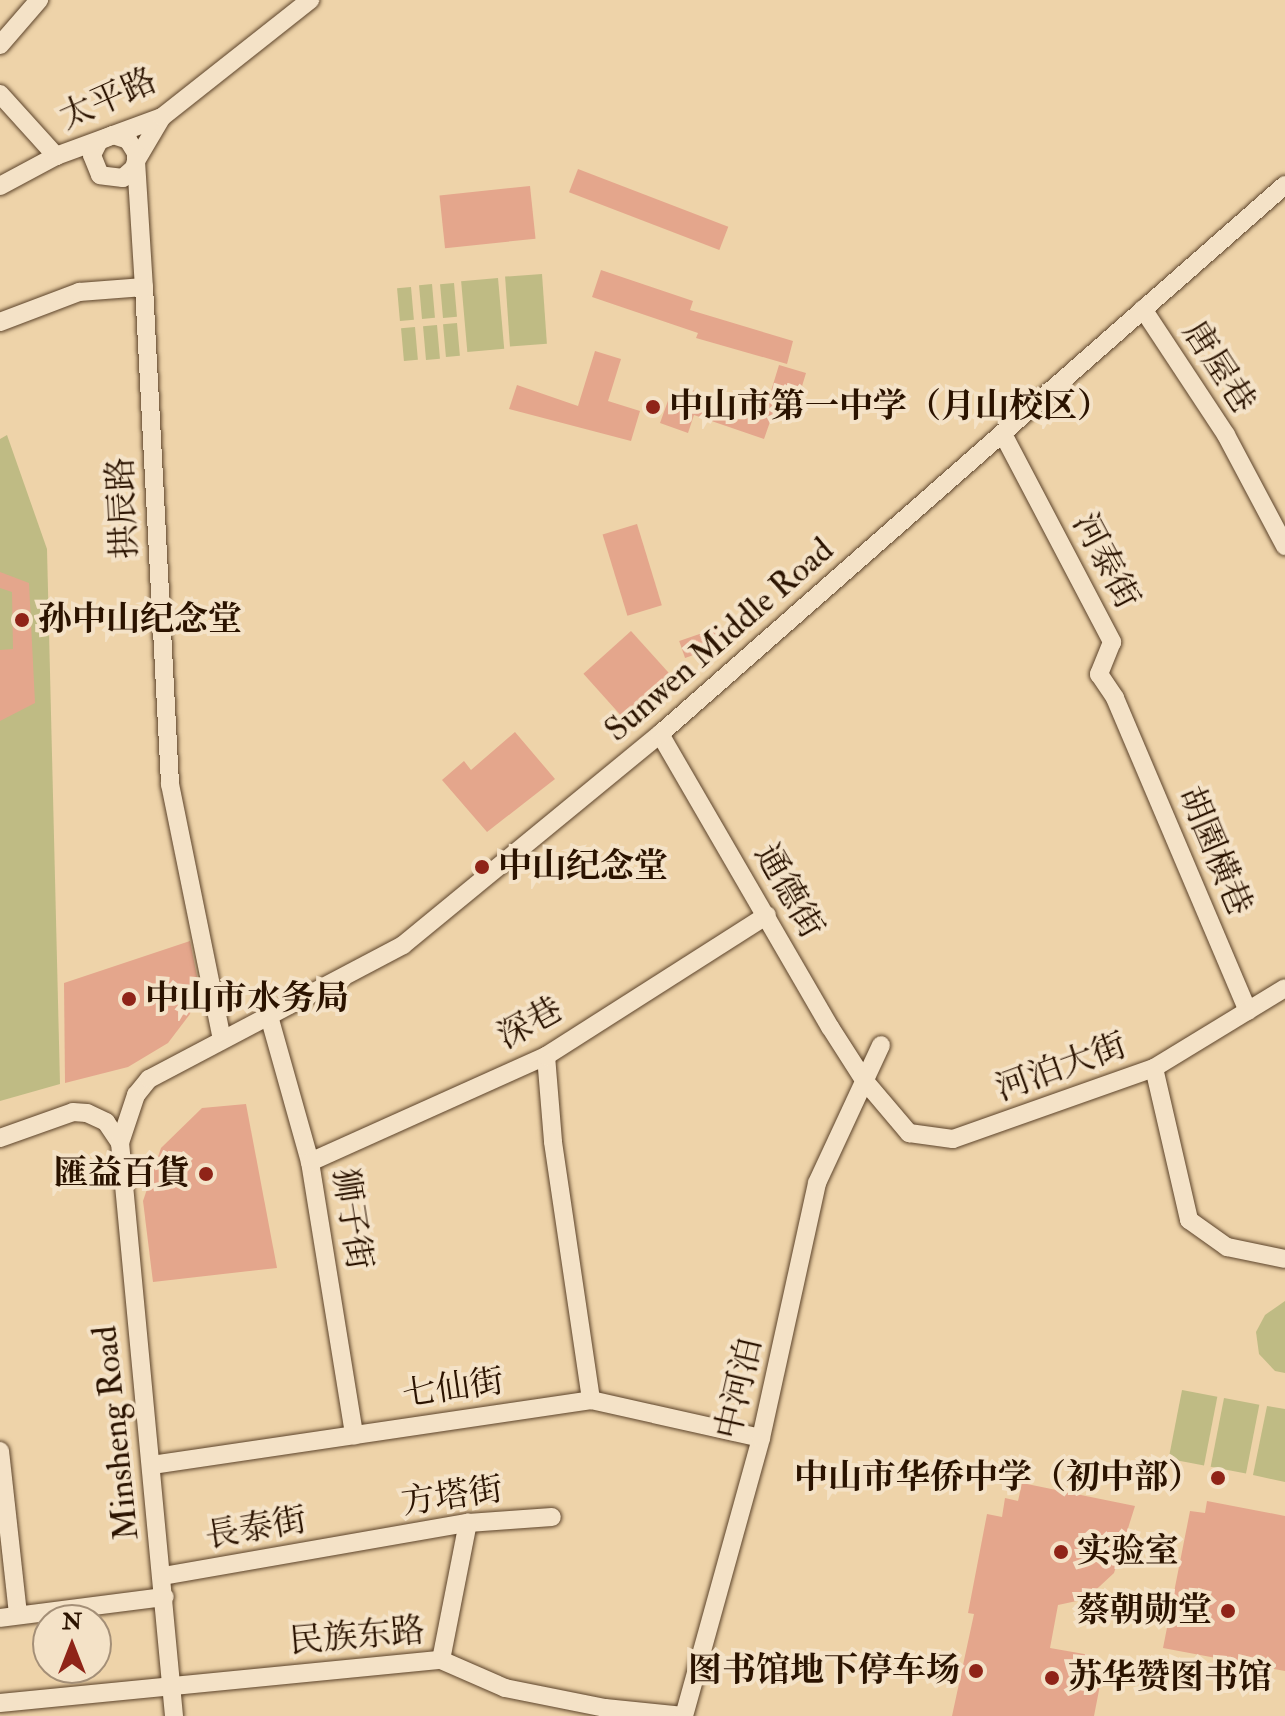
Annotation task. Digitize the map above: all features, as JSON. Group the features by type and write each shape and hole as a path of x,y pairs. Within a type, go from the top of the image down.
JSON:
{"street":[{"path":"0,45 39,0"},
{"name":"太平路","path":"0,186 58,156 162,117 310,0"},
{"path":"0,94 58,156 95,170 107,179 123,178 162,117"},
{"path":"95,170 92,155 106,138 128,140 136,161"},
{"name":"拱辰路","path":"136,161 170,784 222,1039"},
{"path":"123,178 139,199"},
{"name":"Sunwen Middle Road","path":"120,1143 127,1112 149,1079 403,945 660,734 1004,436 1285,185"},
{"path":"0,322 79,292 144,287"},
{"name":"唐屋巷","path":"1143,309 1226,435 1285,546"},
{"name":"河泰街","path":"1004,436 1112,642 1099,674 1123,716"},
{"name":"胡園橫巷","path":"1123,716 1248,1011"},
{"name":"通德街","path":"660,734 864,1080"},
{"name":"深巷","path":"310,1162 546,1056 767,915"},
{"name":"河泊大街","path":"864,1080 909,1133 953,1139 1154,1068 1285,988"},
{"name":"狮子街","path":"269,1016 310,1162 354,1435"},
{"name":"中河泊","path":"684,1716 761,1438 817,1183 881,1045"},
{"path":"546,1056 553,1142 591,1400"},
{"path":"1154,1068 1189,1220 1227,1247 1285,1259"},
{"path":"0,1138 73,1112 96,1115 120,1143"},
{"name":"Minsheng Road","path":"120,1143 174,1716"},
{"name":"七仙街","path":"152,1465 591,1400 761,1438"},
{"path":"0,1451 9,1616 165,1597"},
{"name":"方塔街","path":"360,1542 468,1523 552,1517"},
{"path":"441,1660 468,1523"},
{"name":"長泰街","path":"163,1576 360,1542"},
{"name":"民族东路","path":"0,1703 441,1660 505,1688 605,1712 684,1716"}],"shaded area":[{"path":"542,274 547,344 510,346 505,277"},
{"path":"498,278 504,349 467,352 461,281"},
{"path":"454,283 457,317 443,318 440,284"},
{"path":"432,284 435,318 422,319 419,285"},
{"path":"411,287 414,320 400,321 397,288"},
{"path":"457,323 460,356 446,357 443,324"},
{"path":"437,325 440,359 426,360 423,326"},
{"path":"415,327 418,360 404,361 401,328"},
{"path":"7,435 47,549 60,1084 0,1101 0,439"},
{"path":"1285,1301 1285,1373 1275,1371 1259,1354 1256,1332 1265,1315"},
{"path":"1182,1390 1217,1397 1204,1466 1169,1459"},
{"path":"1224,1398 1259,1405 1246,1474 1211,1467"},
{"path":"1267,1406 1285,1409 1285,1482 1253,1475"}],"building":[{"path":"578,169 728,227 719,250 569,192"},
{"path":"530,186 536,239 445,248 439,196"},
{"path":"601,270 693,301 690,310 793,341 787,364 696,338 698,333 592,297"},
{"path":"595,351 621,359 608,401 640,411 631,441 509,409 517,385 578,406"},
{"path":"779,365 806,373 796,406 771,419 764,439 694,415 688,433 660,423 669,398 684,403 689,389 764,414"},
{"path":"637,524 662,605 627,616 603,535"},
{"name":"孙中山纪念堂","path":"0,572 29,583 35,703 0,721 0,650 13,649 12,592 0,588"},
{"path":"717,628 723,645 685,658 679,641"},
{"path":"631,631 671,676 624,718 583,674"},
{"path":"515,732 555,779 487,832 442,780 464,761 471,770"},
{"name":"中山市水务局","path":"190,941 198,981 190,1014 168,1043 128,1067 65,1083 64,983"},
{"name":"匯益百貨","path":"246,1104 277,1268 153,1282 143,1201 161,1148 202,1108"},
{"path":"1022,1483 1135,1506 1114,1573 1086,1599 1058,1605 1050,1648 1090,1655 1086,1678 1101,1680 1094,1716 952,1716 974,1614 968,1613 987,1514 1002,1517 1005,1498 1018,1501"},
{"name":"蔡朝勋堂","path":"1207,1501 1285,1516 1285,1671 1163,1648 1190,1511 1205,1513"}],"place":[{"name":"中山市第一中学（月山校区）","path":"653,407"},
{"name":"孙中山纪念堂","path":"22,620"},
{"name":"中山纪念堂","path":"482,867"},
{"name":"中山市水务局","path":"129,999"},
{"name":"匯益百貨","path":"206,1174"},
{"name":"中山市华侨中学（初中部）","path":"1218,1478"},
{"name":"实验室","path":"1061,1552"},
{"name":"蔡朝勋堂","path":"1228,1611"},
{"name":"图书馆地下停车场","path":"976,1671"},
{"name":"苏华赞图书馆","path":"1052,1678"}]}
